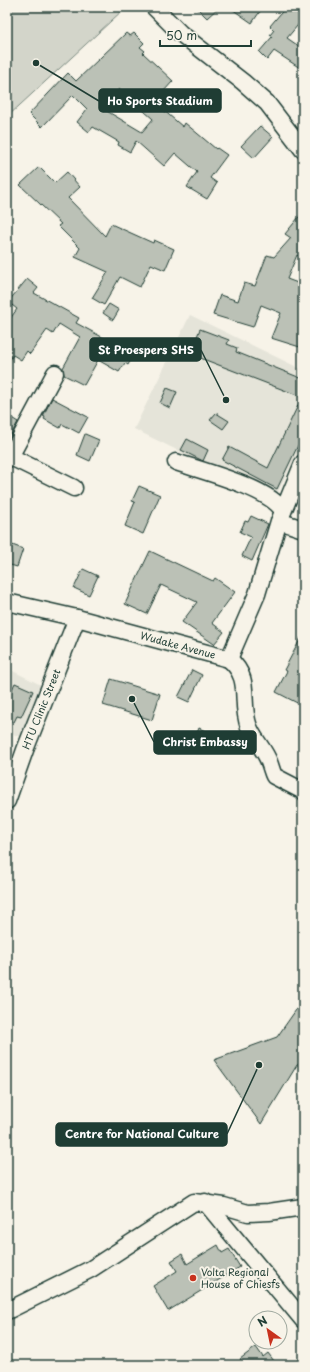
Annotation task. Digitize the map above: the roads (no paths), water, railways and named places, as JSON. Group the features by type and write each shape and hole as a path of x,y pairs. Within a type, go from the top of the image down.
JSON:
{"street":[{"path":"154,7 180,33 243,82 267,103 303,150"},
{"path":"55,373 9,456 74,488"},
{"path":"176,462 243,485 272,499 279,505 281,516 303,529"},
{"name":"Wudake Avenue","path":"7,602 77,618 229,659 257,594 281,516 303,463"},
{"name":"HTU Clinic Street","path":"7,801 24,750 77,618"},
{"path":"229,659 241,673 244,682 244,706 248,726 269,761 274,776 303,791"},
{"path":"7,1311 96,1266 194,1202 205,1202 248,1213 269,1212 303,1207"},
{"path":"205,1202 303,1320"}],"place":[{"name":"Ho Sports Stadium","path":"36,63"},
{"name":"St Proespers SHS","path":"226,400"},
{"name":"Christ Embassy","path":"132,699"},
{"name":"Centre for National Culture","path":"259,1065"},
{"name":"Volta Regional House of Chiesfs","path":"193,1278"}]}
